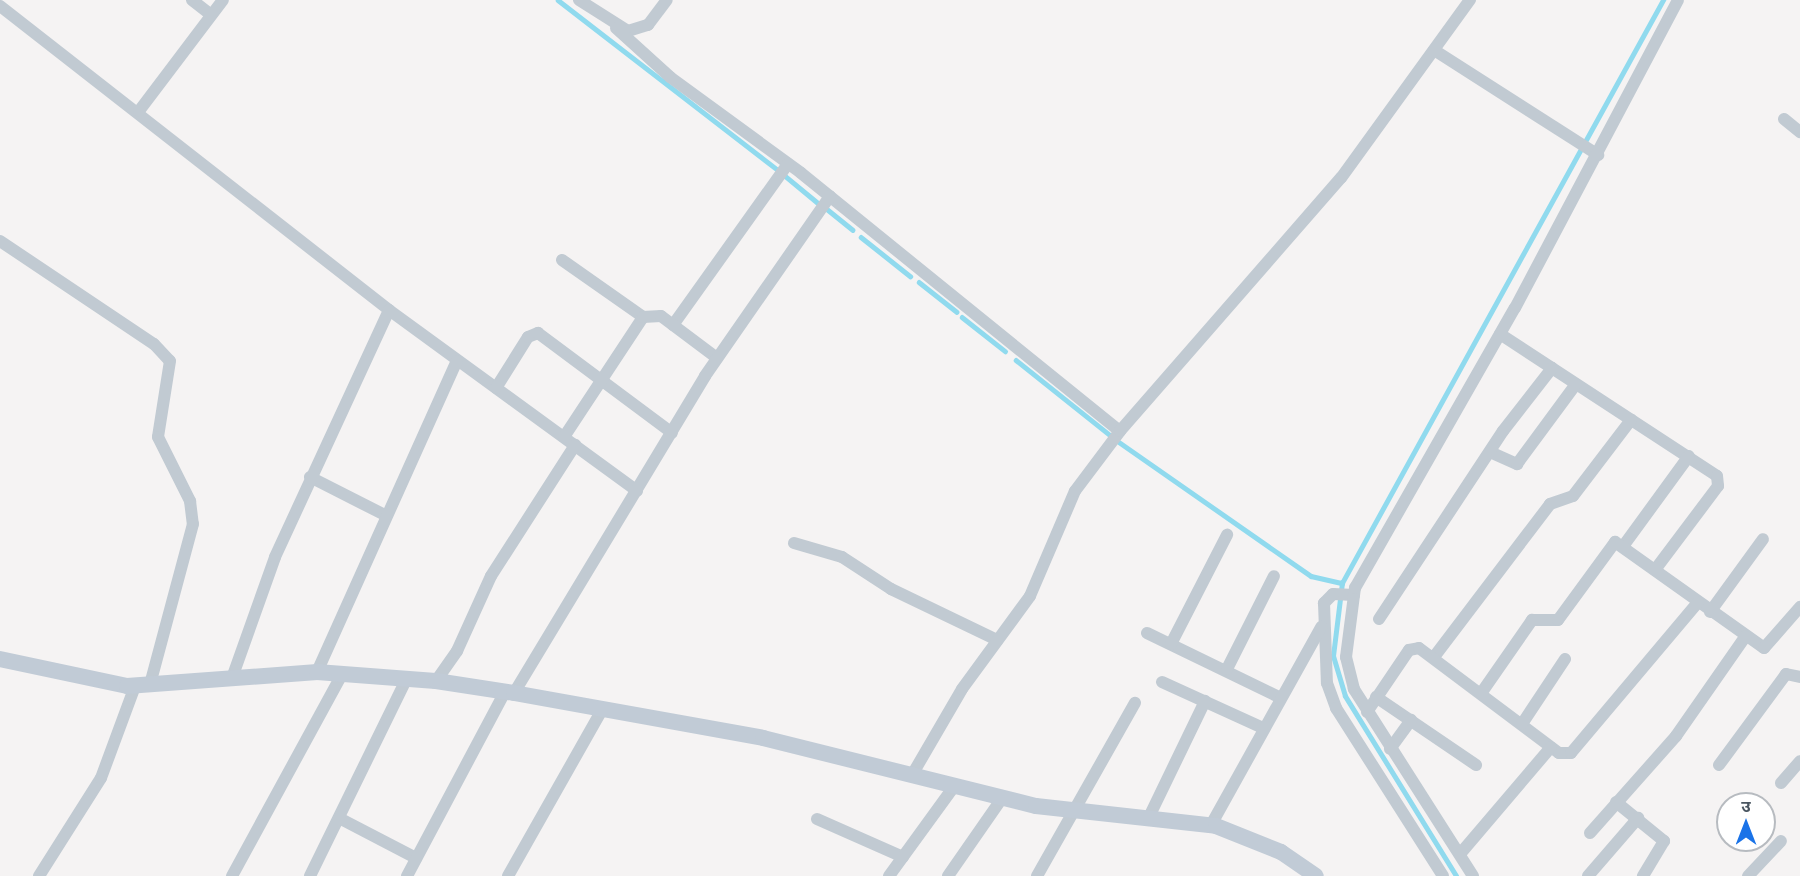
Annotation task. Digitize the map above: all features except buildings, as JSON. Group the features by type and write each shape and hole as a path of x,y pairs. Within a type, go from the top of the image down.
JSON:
{"street":[{"path":"192,0 211,15"},
{"path":"139,111 223,0"},
{"path":"579,0 616,28 670,77 830,196 1120,431"},
{"path":"616,28 628,31 648,25 667,0"},
{"path":"912,775 997,640 1034,588 1068,502 1120,431 1341,178 1470,0"},
{"path":"1473,876 1367,712 1347,666 1350,595 1500,334 1594,153 1678,0"},
{"path":"0,6 139,111 389,310 637,491"},
{"path":"1434,50 1573,142 1594,153"},
{"path":"1784,119 1800,132"},
{"path":"673,325 788,164"},
{"path":"406,876 509,693 637,491 717,358 830,196"},
{"path":"0,241 154,344 170,361 158,437 190,501 193,524 143,686 101,778 39,876"},
{"path":"562,260 643,317"},
{"path":"232,678 310,477 389,310"},
{"path":"436,681 457,651 491,576 570,441 600,382 643,317 655,313 717,358"},
{"path":"496,388 528,338 538,333 600,382 672,433"},
{"path":"1500,334 1713,472 1718,486 1655,570"},
{"path":"316,672 385,515 457,361"},
{"path":"1379,619 1490,452 1552,368"},
{"path":"1490,452 1517,464 1576,384"},
{"path":"1434,657 1550,504 1573,496 1631,420"},
{"path":"1624,545 1689,456"},
{"path":"310,477 385,515"},
{"path":"1171,644 1227,535"},
{"path":"1710,612 1763,539"},
{"path":"794,543 842,557 891,590 997,640"},
{"path":"1482,692 1535,616 1555,622 1612,544 1624,545 1745,637 1768,647 1800,607"},
{"path":"1227,669 1274,576"},
{"path":"1350,595 1333,594 1324,603 1321,626 1324,669 1336,708 1443,876"},
{"path":"1367,712 1413,647 1434,657 1551,747 1571,753 1698,602"},
{"path":"1211,825 1279,696 1321,626"},
{"path":"1147,633 1227,669 1279,696"},
{"path":"1590,833 1676,736 1745,637"},
{"path":"0,659 143,686 316,672 436,681 603,708 763,738 1002,797 1078,811 1211,825 1281,852 1316,876"},
{"path":"1522,724 1565,659"},
{"path":"232,876 342,674"},
{"path":"1719,765 1786,674 1800,677"},
{"path":"310,876 407,678"},
{"path":"1162,682 1263,728"},
{"path":"1376,698 1476,765"},
{"path":"1149,817 1205,701"},
{"path":"1037,876 1078,811 1135,703"},
{"path":"508,876 603,708"},
{"path":"1390,749 1411,720"},
{"path":"1460,854 1551,747"},
{"path":"1781,783 1800,761"},
{"path":"889,876 955,785"},
{"path":"948,876 1002,797"},
{"path":"1616,802 1664,842 1643,876"},
{"path":"339,818 416,858"},
{"path":"1588,876 1638,818"},
{"path":"817,819 903,856"},
{"path":"1748,876 1781,841"}],"waterway":[{"path":"558,0 779,171"},
{"path":"1456,876 1345,696 1333,656 1342,583 1663,0"},
{"path":"784,175 818,203"},
{"path":"827,209 853,230"},
{"path":"861,237 910,276"},
{"path":"919,282 957,312"},
{"path":"962,317 1005,351"},
{"path":"1016,360 1110,435"},
{"path":"1119,442 1311,576 1342,583"}]}
